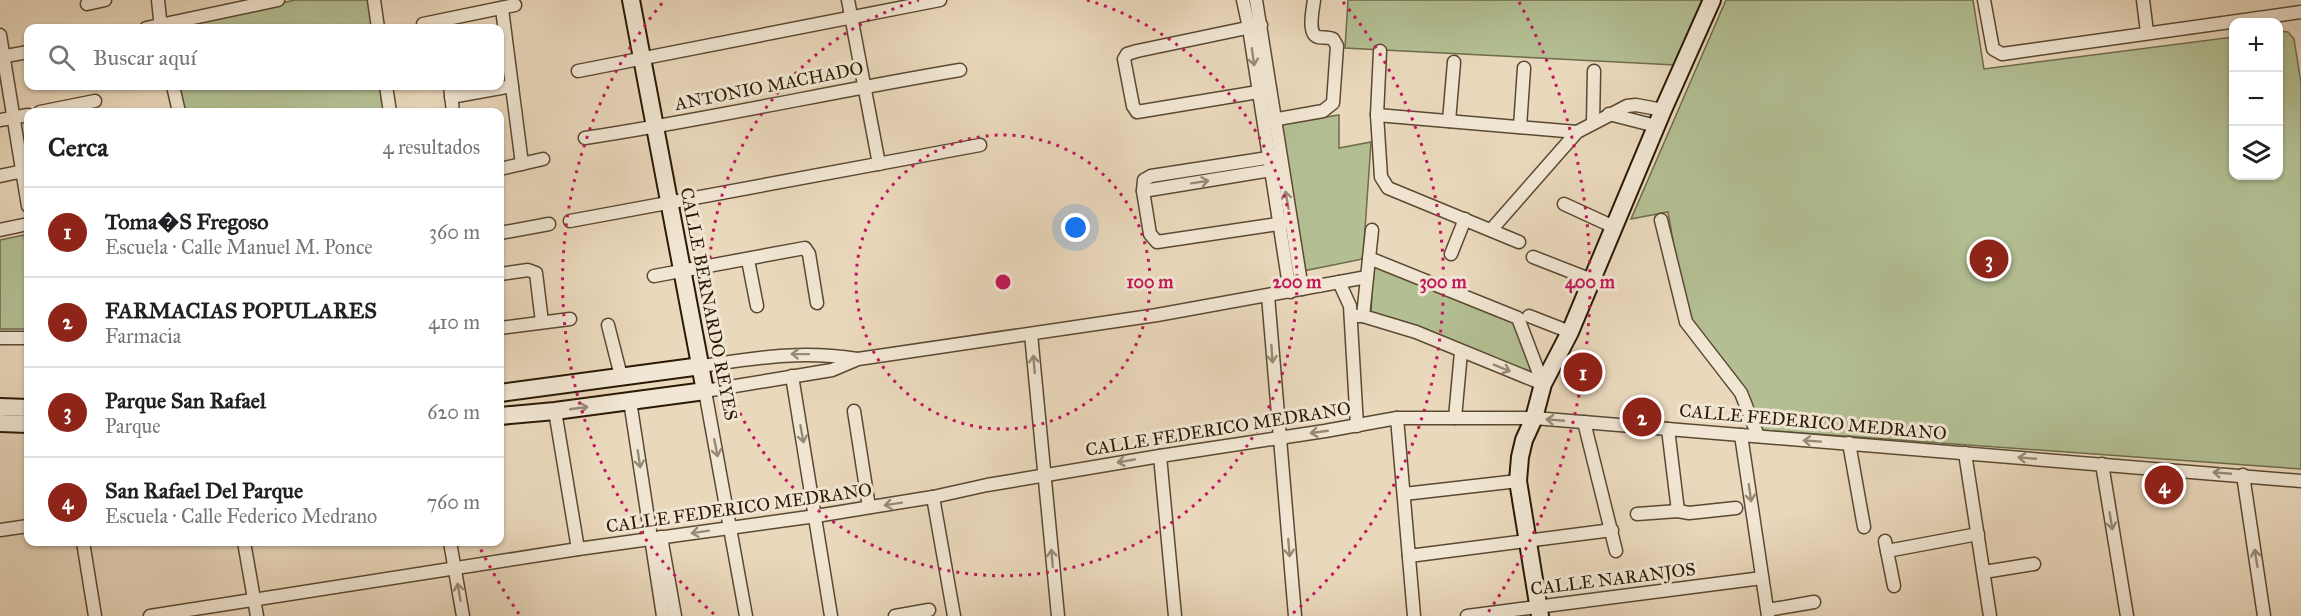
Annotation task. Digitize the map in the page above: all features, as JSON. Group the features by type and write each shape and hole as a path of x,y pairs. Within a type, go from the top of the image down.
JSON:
{"street":[{"path":"87,4 105,0"},
{"path":"158,0 161,24"},
{"path":"174,24 278,0"},
{"path":"374,0 377,24"},
{"name":"CALLE BERNARDO REYES","path":"631,0 746,616"},
{"path":"848,0 879,164"},
{"path":"578,71 940,0"},
{"path":"1243,0 1255,26"},
{"path":"1256,0 1255,26 1268,121 1296,290"},
{"path":"1268,121 1323,111 1333,103 1337,46 1333,39 1317,37 1314,34 1312,28 1314,0"},
{"path":"1539,612 1518,481 1520,457 1543,384 1570,332 1712,0"},
{"path":"1984,0 1992,45 1995,52 2002,54 2301,12"},
{"path":"2143,0 2147,32"},
{"path":"446,24 515,5"},
{"path":"502,9 504,24"},
{"path":"504,24 522,164"},
{"path":"1255,26 1137,51 1127,54 1124,59 1133,106 1137,112 1264,91"},
{"path":"0,35 2,57 24,162"},
{"path":"1380,51 1377,115 1381,177 1385,186 1519,242"},
{"path":"2,57 24,53"},
{"path":"1449,121 1454,62"},
{"path":"1520,127 1524,68"},
{"name":"ANTONIO MACHADO","path":"585,138 960,70"},
{"path":"1593,122 1594,71"},
{"path":"504,87 512,86"},
{"path":"174,90 178,108"},
{"path":"387,90 389,108"},
{"path":"451,91 453,108"},
{"path":"60,108 95,101"},
{"path":"1491,230 1577,132 1609,114 1636,105 1660,118"},
{"path":"1377,115 1577,132"},
{"path":"0,120 24,116"},
{"path":"570,221 980,145"},
{"path":"504,168 543,159"},
{"path":"1275,163 1151,176 1144,180 1143,191 1150,234 1157,242 1285,223"},
{"path":"0,176 24,171"},
{"path":"1564,204 1614,227"},
{"path":"1451,254 1465,219"},
{"path":"1661,220 1686,322 1741,393 1758,436"},
{"path":"504,232 549,224"},
{"path":"0,230 24,225"},
{"path":"1357,426 1357,316 1367,277 1372,230"},
{"path":"654,276 807,249 817,303"},
{"path":"1533,257 1592,280"},
{"path":"1369,258 1518,318 1543,384"},
{"path":"748,260 757,306"},
{"path":"504,273 528,270 538,276 542,322"},
{"path":"504,416 705,391 832,370 858,359 1268,296 1367,277"},
{"path":"1339,282 1357,316 1416,332 1543,384"},
{"path":"1268,296 1295,616"},
{"path":"1529,315 1570,332"},
{"path":"504,327 570,319"},
{"path":"608,325 621,376"},
{"path":"1031,334 1058,616"},
{"path":"0,338 24,338"},
{"path":"1455,418 1461,352"},
{"path":"504,392 789,354 829,355 858,359"},
{"path":"792,376 831,616"},
{"path":"630,401 675,616"},
{"path":"0,407 24,408"},
{"path":"555,411 578,549"},
{"path":"854,411 869,507"},
{"path":"1397,418 1414,616"},
{"name":"CALLE FEDERICO MEDRANO","path":"150,616 578,549 816,516 1160,456 1397,418 1533,418 2301,481"},
{"path":"1584,422 1616,550"},
{"path":"0,423 24,424"},
{"path":"1668,429 1678,511"},
{"path":"1741,435 1768,613 1814,602"},
{"path":"1849,443 1864,527"},
{"path":"1965,453 1990,616"},
{"path":"1160,456 1175,616"},
{"path":"2102,464 2127,616"},
{"path":"2243,475 2264,616"},
{"path":"1404,494 1518,481"},
{"path":"933,497 954,616"},
{"path":"1637,514 1678,511 1689,513 1736,508"},
{"path":"0,530 24,527"},
{"path":"1409,556 1612,530"},
{"path":"1894,586 1886,546 1978,534"},
{"path":"657,538 663,616"},
{"path":"84,546 95,616"},
{"path":"245,546 256,616"},
{"path":"451,546 464,616"},
{"path":"1984,572 2034,564"},
{"name":"CALLE NARANJOS","path":"1467,616 1539,612 1762,578"},
{"path":"895,616 929,610"}],"green space":[{"path":"295,0 369,0 372,24 187,24"},
{"path":"1348,0 1703,0 1675,65 1345,48"},
{"path":"1726,0 1973,0 1984,69 2229,38 2229,180 2283,180 2283,31 2288,32 2294,39 2301,83 2301,469 1760,430 1692,325 1683,299 1668,212 1631,219"},
{"path":"180,90 381,90 384,108 183,108"},
{"path":"1339,115 1339,148 1371,142 1363,259 1303,271 1279,125"},
{"path":"24,235 24,329 0,329 0,240"},
{"path":"1373,265 1516,320 1536,374 1386,317 1371,316"}],"place":[{"name":"Parque San Rafael","path":"1989,259"},
{"name":"Toma�S Fregoso","path":"1583,372"},
{"name":"FARMACIAS POPULARES","path":"1642,417"},
{"name":"San Rafael Del Parque","path":"2164,485"}]}
